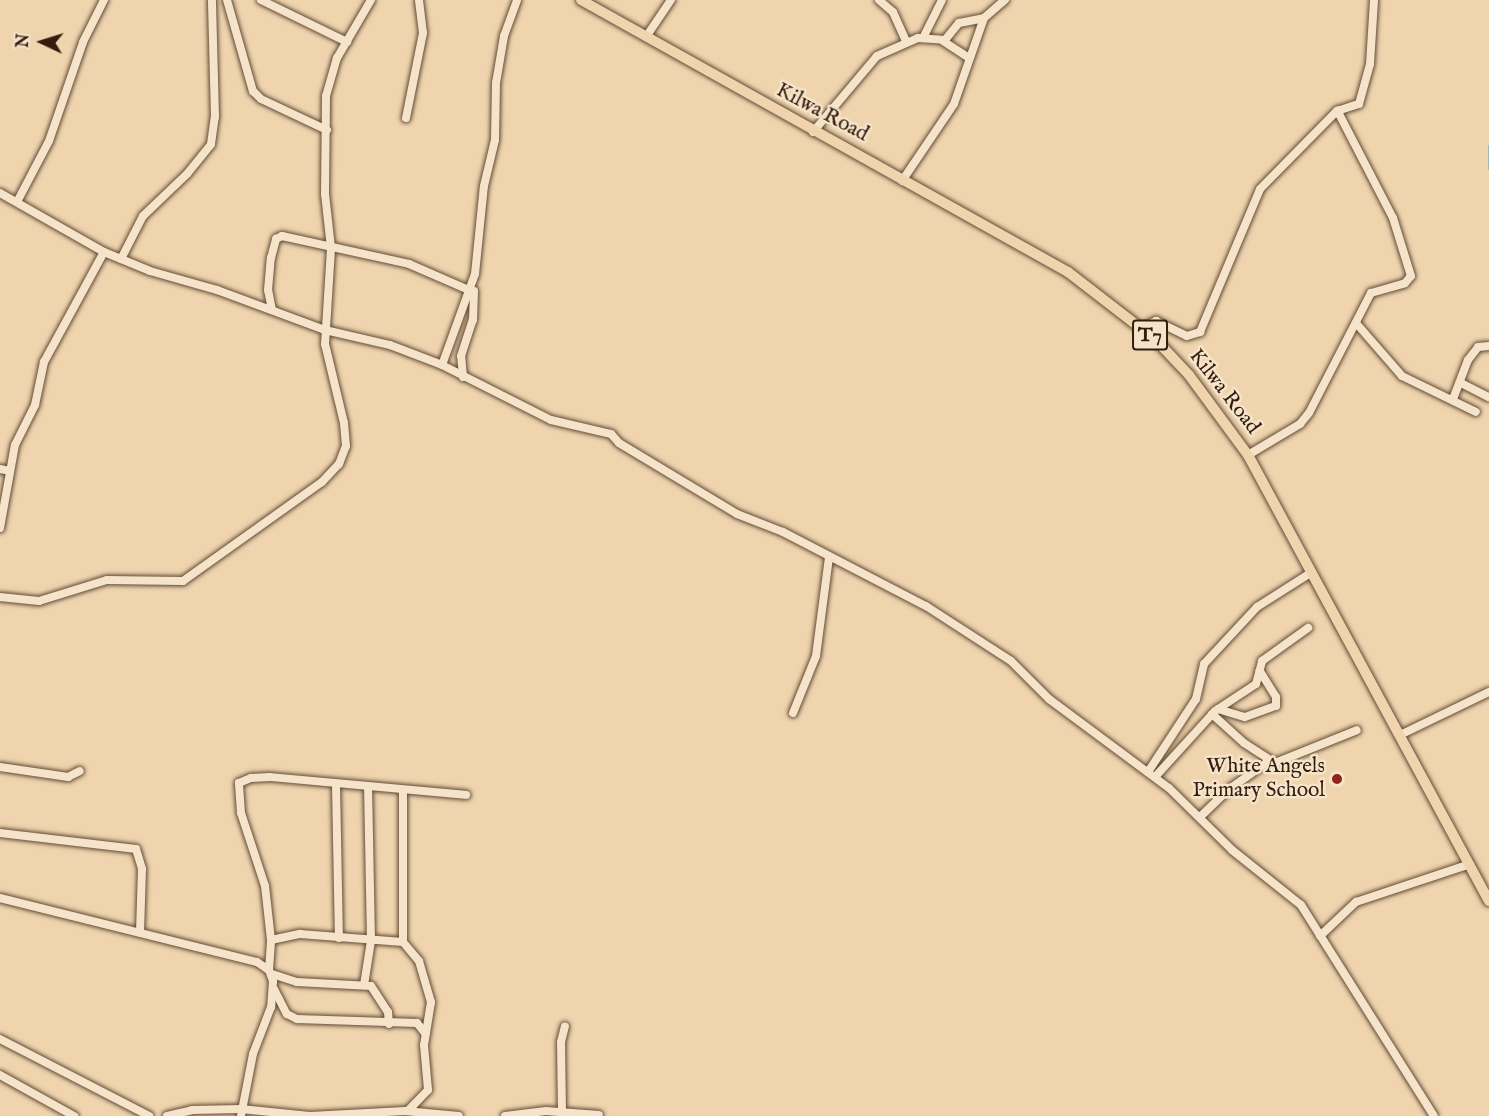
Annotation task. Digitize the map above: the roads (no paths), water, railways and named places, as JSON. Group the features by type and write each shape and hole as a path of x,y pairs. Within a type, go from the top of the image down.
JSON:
{"highway":[{"name":"Kilwa Road","path":"581,0 813,132 1068,272 1142,328 1189,375 1248,455 1489,901"}],"street":[{"path":"17,202 56,124 83,42 104,0"},
{"path":"121,259 143,216 187,174 211,144 215,117 212,0"},
{"path":"227,0 253,91 261,99 327,130"},
{"path":"261,0 347,42"},
{"path":"0,597 39,602 107,580 183,582 321,482 339,464 346,446 341,398 327,358 326,330 331,248 325,194 329,82 347,42 371,0"},
{"path":"406,118 423,33 419,0"},
{"path":"463,377 461,356 473,320 484,186 495,140 496,83 504,36 517,0"},
{"path":"646,37 671,0"},
{"path":"879,0 892,12 906,41"},
{"path":"923,38 942,0"},
{"path":"902,181 954,104 984,18 1005,0"},
{"path":"1142,328 1159,321 1187,336 1198,335 1260,189 1291,154 1341,110 1359,105 1369,72 1374,0"},
{"path":"943,41 959,23 984,18"},
{"path":"813,132 878,56 906,41 923,38 943,41 969,58"},
{"path":"1248,455 1300,424 1309,414 1371,293 1404,283 1411,270 1393,218 1339,114 1341,110"},
{"path":"0,193 104,252 121,259 326,330 390,345 442,365 551,420 611,434 619,443 737,514 926,606 1011,661 1067,715 1155,777 1201,816 1232,850 1301,905 1434,1116"},
{"path":"272,310 268,290 276,239 282,236 409,264 471,291"},
{"path":"0,528 15,445 35,405 44,362 104,252"},
{"path":"442,365 471,291 478,254"},
{"path":"1356,323 1402,376 1454,399 1476,412"},
{"path":"1454,399 1476,349 1489,346"},
{"path":"1461,383 1489,397"},
{"path":"0,469 10,471"},
{"path":"793,713 816,656 829,557"},
{"path":"1148,772 1196,699 1204,664 1257,607 1312,572"},
{"path":"1155,777 1215,712 1256,684 1262,661 1308,628"},
{"path":"1215,712 1245,717 1276,706 1276,698 1260,670"},
{"path":"1400,735 1489,692"},
{"path":"1215,712 1269,761 1281,762 1357,730"},
{"path":"1201,816 1228,790 1269,761"},
{"path":"0,767 68,777 80,771"},
{"path":"427,1035 420,1024 297,1019 286,1014 274,989 270,972 271,940 265,886 241,813 239,783 250,778 270,777 368,789 466,795"},
{"path":"336,785 339,938"},
{"path":"364,985 371,941 368,789"},
{"path":"403,791 403,942 419,961 430,993 427,1035 428,1090 408,1112"},
{"path":"0,833 136,849 142,869 140,932"},
{"path":"1320,936 1356,902 1470,864"},
{"path":"0,898 257,962 270,972 297,981 364,985 378,992 388,1012 389,1024"},
{"path":"271,940 285,934 403,942"},
{"path":"241,1112 274,989"},
{"path":"562,1113 561,1042 565,1026"},
{"path":"0,1039 149,1116"},
{"path":"0,1075 74,1116"},
{"path":"167,1116 192,1110 309,1116 408,1112 459,1116"},
{"path":"506,1116 528,1111 598,1115"}],"waterway":[{"path":"1489,146 1489,169"}],"place":[{"name":"White Angels Primary School","path":"1337,779"}]}
